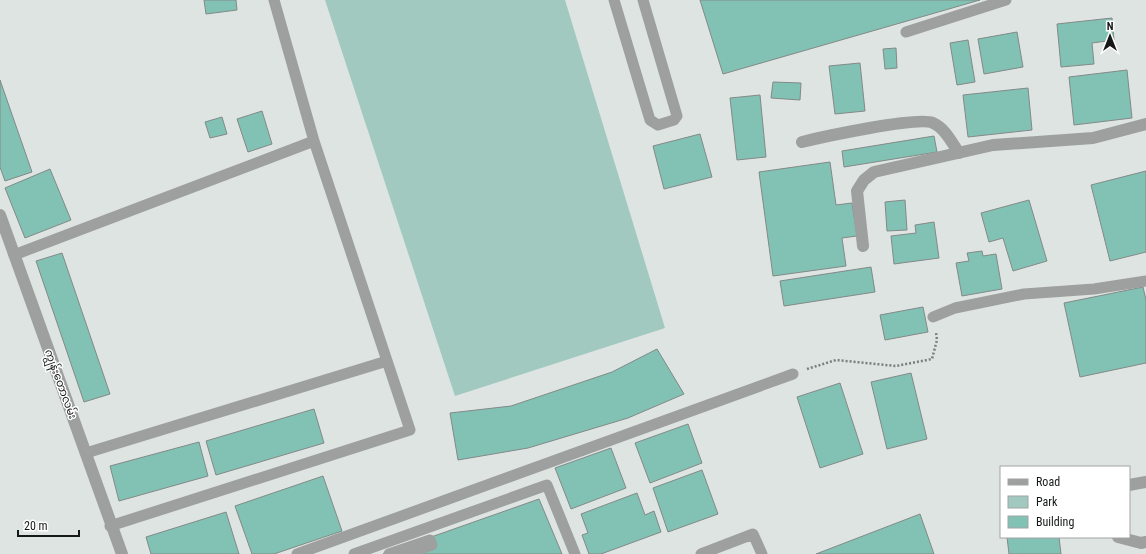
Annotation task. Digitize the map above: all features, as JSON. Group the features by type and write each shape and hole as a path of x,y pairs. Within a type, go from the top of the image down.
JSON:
{"street":[{"path":"802,142 861,130 922,122 933,122 944,131 959,153"},
{"path":"863,246 857,191 864,180 874,172 993,145 1093,138 1146,124"},
{"name":"ကျွန်းတောလမ်း","path":"0,215 86,453 110,526 122,554"},
{"path":"1130,485 1146,482"},
{"path":"1122,538 1141,543 1146,542"}],"lane":[{"path":"110,526 410,430 314,141 274,0"},
{"path":"614,0 650,120 658,124 674,120 677,116 643,0"},
{"path":"906,32 1006,0"},
{"path":"14,255 314,141"},
{"path":"934,318 955,308 1024,294 1094,289 1146,281"},
{"path":"86,453 387,361"},
{"path":"297,554 793,374"},
{"path":"354,554 548,485 575,554"},
{"path":"701,554 754,534 762,554"},
{"path":"389,554 430,540 432,545 405,554"}],"path":[{"path":"793,374 836,360 896,366 932,359 937,340 934,318"}],"green space":[{"path":"325,0 565,0 665,328 455,396"}],"building":[{"path":"204,0 236,0 237,10 206,14"},
{"path":"700,0 980,0 723,74"},
{"path":"1112,18 1114,40 1092,43 1094,64 1061,67 1057,24"},
{"path":"1017,32 1023,67 984,74 978,39"},
{"path":"968,40 975,82 957,85 950,43"},
{"path":"896,48 897,68 885,69 883,49"},
{"path":"860,63 865,111 835,114 829,66"},
{"path":"1127,70 1132,118 1074,125 1069,77"},
{"path":"0,80 32,172 5,181 0,167"},
{"path":"773,82 801,83 800,100 771,98"},
{"path":"1028,88 1032,130 968,137 963,95"},
{"path":"760,95 766,157 737,160 730,98"},
{"path":"262,111 272,144 248,152 237,119"},
{"path":"222,117 227,134 210,138 205,122"},
{"path":"700,134 712,177 664,189 653,146"},
{"path":"934,136 937,152 844,167 842,151"},
{"path":"830,162 836,205 852,203 857,236 842,238 846,266 773,276 759,172"},
{"path":"50,169 71,220 25,238 5,188"},
{"path":"1146,171 1146,252 1110,261 1091,185"},
{"path":"905,200 907,230 887,231 885,202"},
{"path":"1029,200 1047,261 1013,271 1003,238 989,242 981,213"},
{"path":"934,222 939,258 894,264 891,236 916,233 915,225"},
{"path":"982,251 983,256 996,254 1002,289 962,296 956,263 969,261 967,253"},
{"path":"62,253 110,394 84,402 36,261"},
{"path":"871,267 875,292 784,306 780,281"},
{"path":"1143,287 1146,300 1146,363 1080,377 1064,303"},
{"path":"923,307 928,332 885,340 880,315"},
{"path":"657,349 684,394 628,418 528,448 458,460 450,413 511,406 612,372"},
{"path":"911,373 927,439 887,449 871,382"},
{"path":"840,383 863,454 820,468 797,397"},
{"path":"314,409 324,443 216,475 206,441"},
{"path":"688,424 702,463 650,483 635,443"},
{"path":"199,442 208,476 119,501 110,466"},
{"path":"611,448 626,488 571,509 555,468"},
{"path":"702,470 718,514 668,532 653,488"},
{"path":"323,476 342,531 274,554 252,554 235,506"},
{"path":"637,493 645,515 654,511 661,532 601,554 589,554 582,535 588,533 581,514"},
{"path":"539,499 562,554 383,554"},
{"path":"226,512 239,554 151,554 146,537"},
{"path":"920,514 934,554 816,554"},
{"path":"1007,538 1059,538 1061,554 1009,554"}]}
